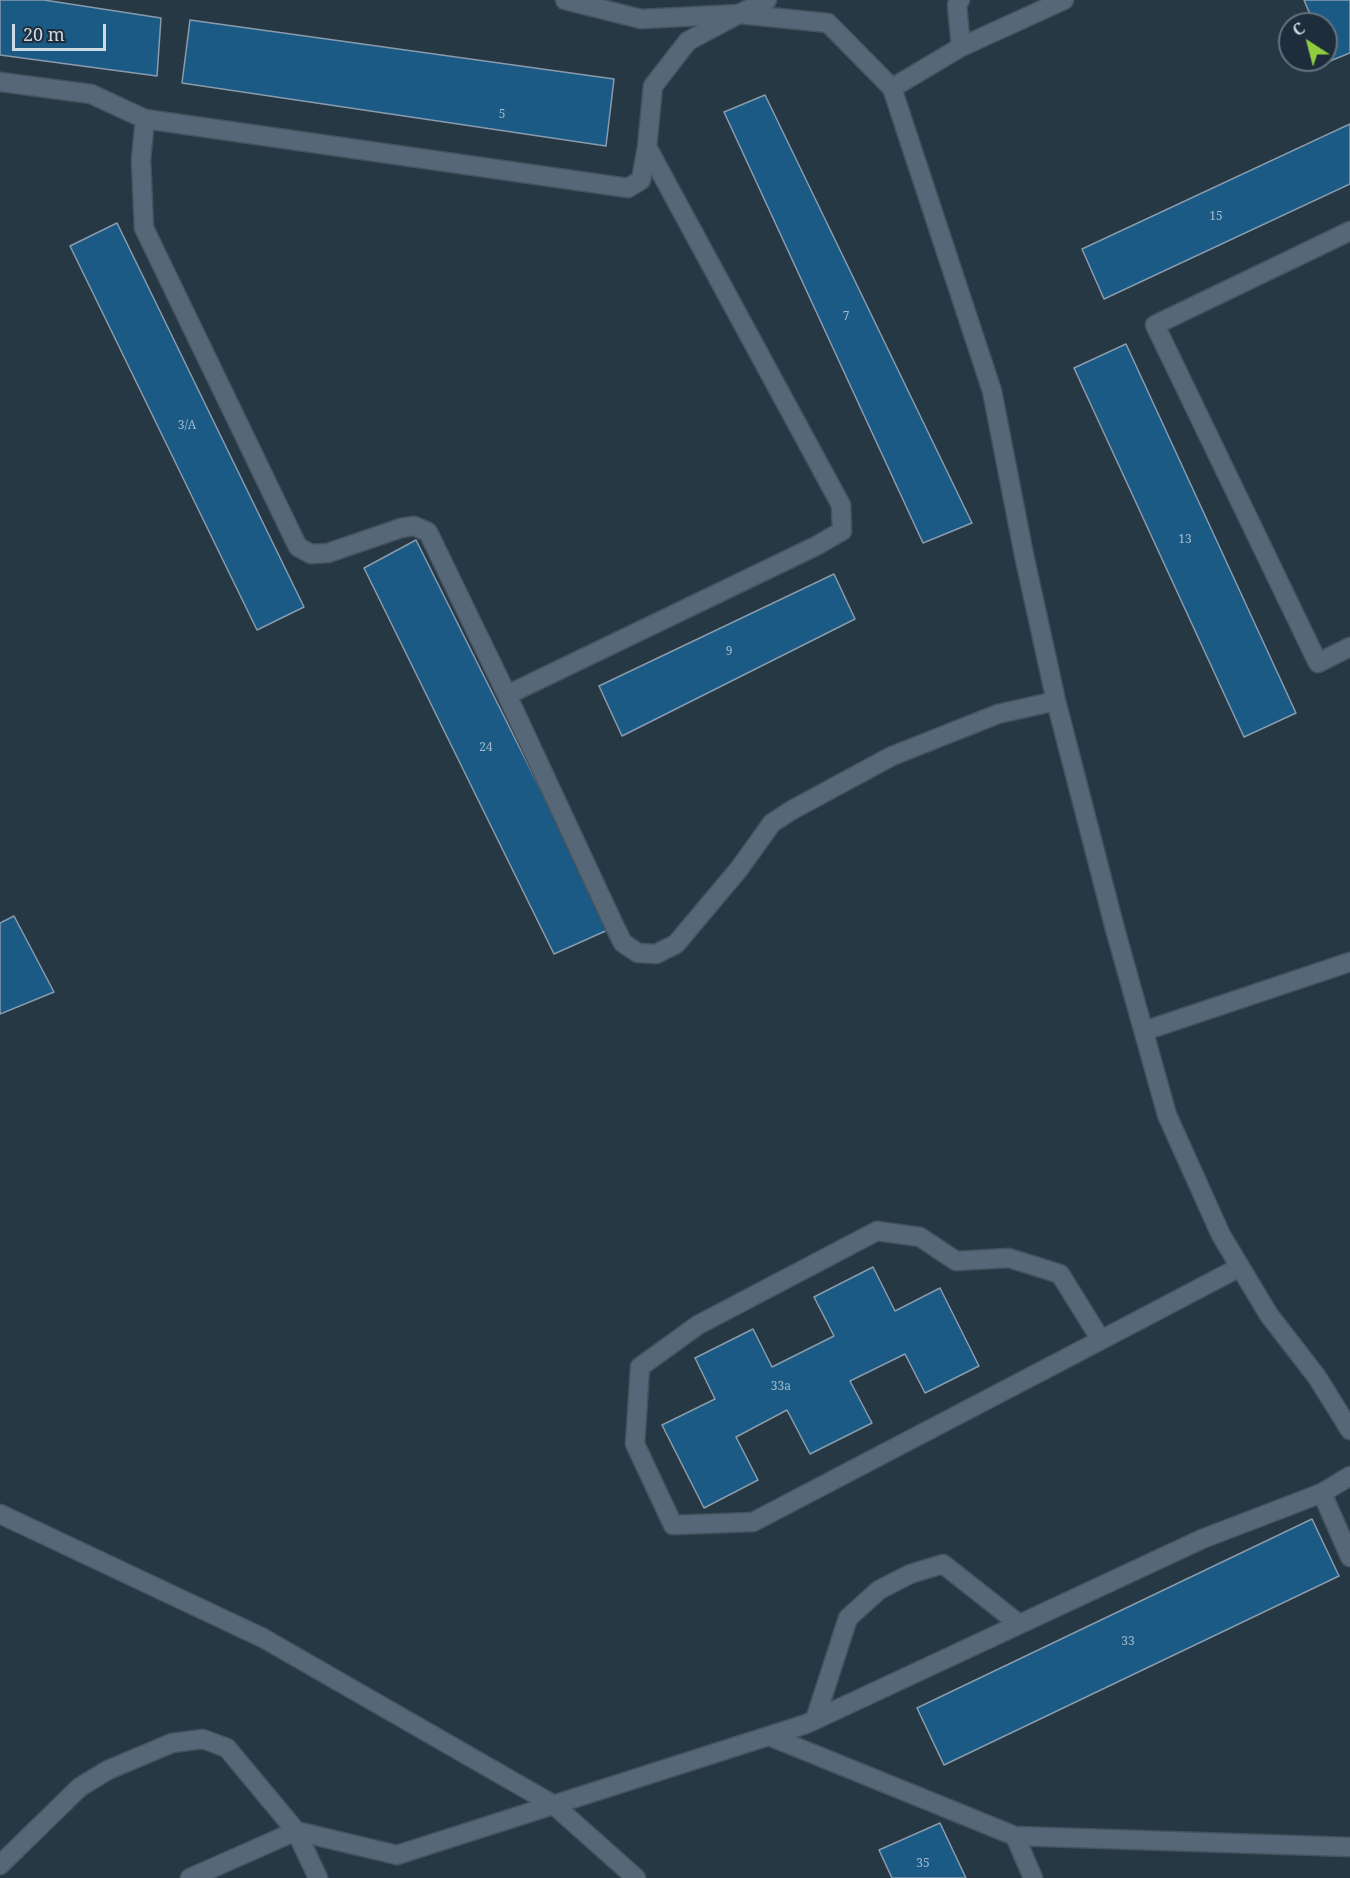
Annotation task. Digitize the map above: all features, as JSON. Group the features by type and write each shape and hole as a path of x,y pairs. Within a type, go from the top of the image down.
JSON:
{"lane":[{"path":"565,0 641,20 739,14 828,23 892,88 992,391 1024,555 1056,701 1167,1115 1221,1235 1269,1315 1317,1377 1350,1430"},
{"path":"0,82 91,94 146,119 615,188 628,188 641,180 653,86 688,41 767,0"},
{"path":"960,0 957,5 962,47"},
{"path":"892,88 962,47 1064,0"},
{"path":"146,119 141,160 144,228 298,547 311,554 328,553 401,528 414,526 428,532 507,694 623,943 638,953 656,954 676,944 739,869 772,824 792,810 892,756 998,714 1056,701"},
{"path":"507,694 816,546 842,531 841,505 647,147"},
{"path":"1350,231 1155,325 1318,663 1350,647"},
{"path":"1143,1031 1350,962"},
{"path":"1101,1340 1060,1274 1009,1258 956,1262 920,1237 877,1231 698,1325 640,1367 635,1444 673,1525 753,1522 1101,1340 1240,1267"},
{"path":"190,1878 296,1831 397,1855 769,1736 815,1720 1202,1539 1322,1493 1350,1476"},
{"path":"1322,1493 1350,1557"},
{"path":"0,1514 263,1638 554,1804 636,1878"},
{"path":"815,1720 848,1618 879,1590 910,1574 943,1564 1019,1624"},
{"path":"769,1736 1015,1836 1350,1847"},
{"path":"0,1865 80,1787 108,1770 171,1743 203,1739 227,1748 296,1831 318,1878"},
{"path":"1015,1836 1033,1878"}],"building":[{"path":"0,0 44,0 161,18 157,76 0,55"},
{"path":"1304,0 1350,0 1350,53 1338,58 1338,12 1309,12"},
{"path":"190,20 614,79 606,146 182,83"},
{"path":"765,95 972,523 923,543 724,112"},
{"path":"1350,124 1350,184 1104,299 1082,249"},
{"path":"117,223 304,607 257,630 70,246"},
{"path":"1126,344 1296,713 1244,737 1074,368"},
{"path":"416,540 610,929 554,954 364,568"},
{"path":"834,574 855,619 622,736 599,686"},
{"path":"14,916 54,992 0,1014 0,923"},
{"path":"873,1267 895,1311 940,1288 979,1366 925,1393 905,1354 850,1381 872,1423 810,1454 787,1410 736,1437 758,1480 704,1508 662,1425 715,1399 695,1358 753,1329 772,1367 834,1336 814,1297"},
{"path":"1312,1519 1339,1576 944,1765 917,1708"},
{"path":"940,1823 966,1878 892,1878 879,1850"}]}
